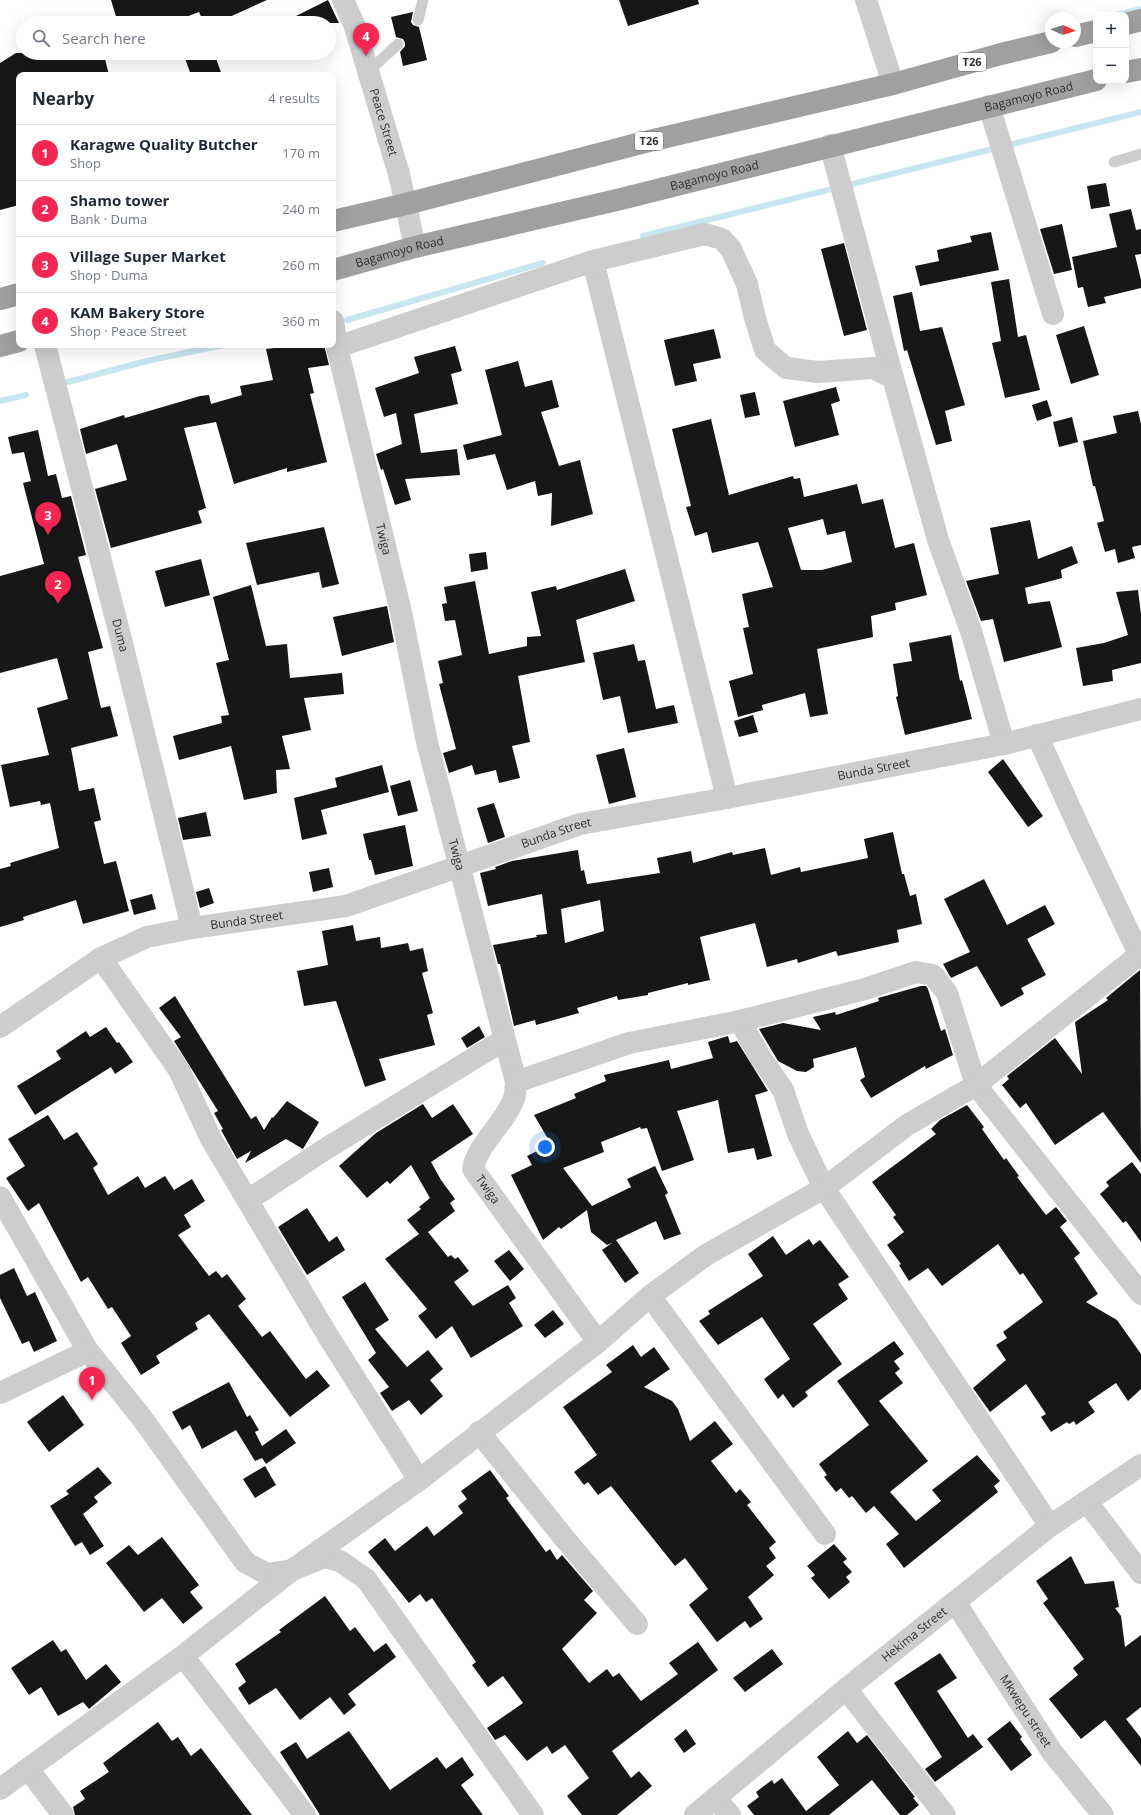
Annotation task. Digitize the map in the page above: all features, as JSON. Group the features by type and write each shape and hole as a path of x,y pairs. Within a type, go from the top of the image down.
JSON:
{"highway":[{"path":"1129,23 1141,20"},
{"path":"1081,35 1093,32"},
{"name":"T26","path":"336,220 406,204 645,142 893,84 1045,43"},
{"path":"1129,71 1141,68"},
{"name":"Bagamoyo Road","path":"336,269 415,247 620,199 830,145 1093,81"},
{"path":"0,298 16,295"},
{"path":"0,346 16,342"}],"street":[{"name":"Peace Street","path":"343,0 354,24 399,174 415,247"},
{"path":"866,0 893,84"},
{"path":"989,106 1053,314"},
{"path":"830,145 938,540 972,634 1004,744"},
{"path":"337,347 593,261 705,234 722,239 731,250 747,284 754,318 765,350 786,368 818,372 873,368 893,378"},
{"path":"593,261 727,798"},
{"name":"Twiga","path":"336,340 401,612 427,742 516,1082 515,1098 502,1122 474,1160 473,1169 598,1342"},
{"name":"Duma","path":"46,348 120,631 192,928"},
{"name":"Bunda Street","path":"0,1027 101,958 147,937 192,928 346,906 459,868 580,824 727,798 1004,744 1141,709"},
{"path":"0,1789 183,1656 292,1570 419,1480 479,1432 598,1342 650,1296 706,1255 824,1188 907,1125 976,1085 1140,957 1037,735"},
{"path":"101,958 179,1070 211,1139 328,1336 419,1480"},
{"path":"516,1082 629,1043 740,1021 865,989 916,972 933,975 947,993 976,1085 1141,1294"},
{"path":"740,1021 759,1055 783,1090 798,1134 824,1188 1050,1526"},
{"path":"248,1200 327,1148 504,1040"},
{"path":"0,1197 88,1351 142,1418 245,1562 267,1574 292,1570 324,1557 340,1561 366,1579 532,1815"},
{"path":"650,1296 825,1534"},
{"path":"0,1393 88,1351"},
{"path":"479,1432 636,1624"},
{"name":"Hekima Street","path":"695,1815 846,1689 1050,1526 1141,1465"},
{"path":"1087,1502 1141,1573"},
{"name":"Mkwepu street","path":"956,1602 1052,1752 1103,1815"},
{"path":"183,1656 305,1815"},
{"path":"846,1689 944,1815"},
{"path":"28,1769 63,1815"},
{"path":"715,1798 730,1815"}],"lane":[{"path":"418,20 423,0"},
{"path":"368,71 398,44"},
{"path":"1114,162 1141,154"}],"building":[{"path":"111,0 267,0 232,16 201,16 199,12 188,16 116,16"},
{"path":"328,0 336,16 296,16"},
{"path":"619,0 698,0 699,4 628,26"},
{"path":"413,12 411,22 413,25 419,27 427,60 403,66 400,52 405,46 405,43 403,39 396,37 391,17"},
{"path":"16,53 16,60 105,60 108,72 16,72 16,206 0,210 0,63"},
{"path":"186,60 217,60 221,72 190,72"},
{"path":"1106,183 1110,206 1091,209 1087,186"},
{"path":"1131,209 1136,230 1141,229 1141,254 1135,255 1141,280 1141,288 1104,297 1106,303 1088,307 1083,287 1078,288 1072,257 1117,247 1109,214"},
{"path":"1062,224 1072,270 1054,274 1040,229"},
{"path":"991,232 999,270 920,286 915,266 939,261 937,250 972,242 970,236"},
{"path":"844,243 867,330 844,336 821,249"},
{"path":"1009,279 1018,337 1026,335 1040,390 1005,398 992,343 1001,341 991,282"},
{"path":"912,292 920,331 942,327 965,405 945,411 952,441 936,445 907,350 904,351 893,296"},
{"path":"1084,326 1099,375 1071,384 1056,335"},
{"path":"714,329 721,358 693,364 697,381 675,386 664,340"},
{"path":"455,346 462,371 451,374 458,404 414,414 421,453 457,449 460,475 405,479 411,500 395,505 383,469 381,470 376,454 402,444 396,413 384,417 375,388 419,373 414,357"},
{"path":"325,348 329,365 308,368 314,393 310,394 327,462 287,472 287,468 234,484 216,422 184,428 206,508 198,511 202,523 111,548 95,489 127,480 117,444 86,454 80,429 124,415 125,418 200,396 209,395 211,404 242,395 240,386 273,380 266,349"},
{"path":"518,361 525,387 552,380 559,407 541,412 559,466 580,460 593,514 551,526 552,493 538,496 535,481 507,490 495,454 467,460 463,445 502,435 485,370"},
{"path":"836,387 840,401 831,404 839,435 795,447 783,401"},
{"path":"755,392 760,415 745,418 740,395"},
{"path":"1047,400 1052,416 1037,421 1032,405"},
{"path":"1138,411 1141,424 1141,545 1132,547 1135,558 1118,563 1115,549 1105,552 1097,523 1104,521 1095,486 1093,486 1083,441 1117,433 1113,416"},
{"path":"1072,417 1078,442 1059,447 1053,422"},
{"path":"711,419 729,495 793,476 794,479 800,478 804,497 857,484 862,504 883,499 895,548 914,543 927,595 895,603 896,610 871,616 873,637 817,649 828,714 810,717 805,693 762,705 763,710 738,717 729,681 753,674 743,628 749,627 742,594 773,587 758,542 712,553 707,532 695,536 686,507 691,506 672,429","holes":["823,519 827,535 845,531 852,562 822,570 801,570 788,528"]},
{"path":"38,430 48,476 56,474 62,498 71,496 86,555 78,557 103,648 88,652 101,708 110,706 118,736 71,748 79,791 94,788 101,820 94,822 104,864 116,861 129,911 83,924 76,900 23,917 24,920 0,927 0,869 11,866 10,863 59,848 50,803 41,805 40,801 10,807 1,765 49,755 37,708 68,699 57,658 0,673 0,576 44,564 23,483 31,481 24,452 12,454 8,437"},
{"path":"1030,520 1038,559 1072,546 1078,563 1061,570 1062,578 1025,588 1028,604 1050,601 1062,647 1004,662 993,619 981,621 966,581 999,574 990,528"},
{"path":"324,527 339,584 322,588 319,572 257,585 246,543"},
{"path":"486,552 488,569 471,572 469,554"},
{"path":"201,559 210,595 165,607 155,571"},
{"path":"625,569 635,601 576,620 585,662 518,676 530,742 512,746 520,778 499,783 496,770 475,775 472,765 449,773 443,753 456,749 439,684 443,683 438,661 462,655 455,620 445,621 442,604 447,603 444,587 475,581 489,654 527,646 527,637 541,636 531,592 556,586 557,590"},
{"path":"251,585 266,646 287,644 290,678 342,673 344,694 304,698 311,730 282,736 290,769 276,770 277,793 244,800 231,746 179,760 173,736 222,723 221,716 229,715 216,663 229,660 213,597"},
{"path":"1138,590 1141,614 1141,663 1112,670 1113,681 1083,686 1076,648 1104,643 1128,635 1116,592"},
{"path":"387,606 394,642 342,656 333,617"},
{"path":"951,635 960,681 962,680 972,719 905,735 896,697 898,696 893,664 912,661 909,643"},
{"path":"634,644 638,661 645,660 656,709 674,705 678,723 628,733 620,696 603,700 593,653"},
{"path":"753,715 758,732 739,737 734,721"},
{"path":"624,748 636,797 609,804 596,755"},
{"path":"1003,759 1043,816 1028,827 988,772"},
{"path":"382,765 389,792 321,810 327,834 302,840 294,798 337,787 335,778"},
{"path":"410,780 418,811 398,816 390,786"},
{"path":"494,803 505,837 488,843 477,808"},
{"path":"206,812 211,836 183,840 178,818"},
{"path":"405,825 413,866 375,875 371,860 369,860 363,834"},
{"path":"893,832 902,874 904,874 910,896 916,894 922,924 897,930 899,942 838,956 836,951 798,963 797,959 767,967 755,923 700,937 710,980 688,985 688,983 648,993 648,995 618,1000 617,996 577,1008 579,1013 536,1025 535,1020 514,1026 500,964 498,964 493,945 537,937 536,935 547,934 542,894 488,906 480,873 496,869 495,867 512,861 578,850 581,871 584,870 587,884 660,873 657,858 691,851 693,863 732,852 733,855 765,848 771,875 800,867 801,872 868,858 864,839","holes":["600,900 604,931 565,943 561,909"]},
{"path":"329,868 333,887 313,892 309,872"},
{"path":"984,879 1007,925 1045,905 1055,924 1027,939 1046,975 1021,988 1024,994 1001,1007 977,966 951,978 943,964 970,952 944,899"},
{"path":"209,888 214,903 200,908 196,892"},
{"path":"152,894 156,909 134,915 130,900"},
{"path":"353,925 356,941 380,937 381,948 408,943 410,951 423,948 428,971 422,973 433,1013 427,1015 435,1045 379,1059 386,1080 365,1087 336,1001 304,1006 297,971 328,965 322,931"},
{"path":"1140,970 1141,1163 1103,1112 1055,1145 1026,1103 1020,1108 1002,1085 1009,1079 1007,1076 1055,1038 1082,1074 1075,1022 1108,1000 1106,998"},
{"path":"921,986 926,986 928,989 941,1031 945,1029 953,1055 926,1069 925,1066 871,1098 860,1080 865,1077 856,1047 813,1059 814,1067 806,1072 797,1071 778,1061 759,1029 783,1023 821,1030 813,1017 835,1012 836,1015 879,1001 878,998"},
{"path":"175,996 251,1119 256,1116 264,1130 272,1117 273,1118 287,1101 319,1122 303,1149 286,1139 245,1163 251,1151 237,1159 221,1130 223,1129 214,1113 218,1111 174,1041 181,1037 159,1008"},
{"path":"479,1026 485,1037 467,1048 461,1038"},
{"path":"106,1027 133,1062 115,1074 111,1067 35,1115 17,1086 61,1059 56,1051 86,1031 90,1037"},
{"path":"728,1036 730,1043 737,1041 768,1091 755,1095 772,1156 757,1160 754,1148 728,1153 718,1100 677,1111 694,1160 662,1171 647,1128 641,1129 640,1127 601,1142 604,1152 563,1168 592,1206 631,1187 627,1179 655,1166 668,1193 665,1195 681,1234 664,1240 656,1221 616,1240 639,1273 625,1283 602,1250 612,1243 607,1245 591,1232 587,1210 561,1229 559,1227 543,1240 511,1175 532,1165 527,1156 551,1144 534,1115 576,1098 574,1094 606,1081 604,1075 669,1060 671,1069 713,1058 708,1042"},
{"path":"423,1104 432,1118 453,1104 473,1134 431,1162 441,1180 455,1199 450,1203 455,1211 428,1232 448,1257 451,1255 455,1259 458,1257 469,1271 454,1282 473,1306 508,1285 516,1298 509,1303 523,1326 471,1358 452,1326 436,1339 418,1316 427,1309 385,1259 419,1234 407,1220 421,1209 419,1207 430,1198 411,1165 390,1184 387,1181 367,1198 339,1166 376,1133"},
{"path":"967,1105 984,1127 982,1129 1004,1160 1006,1158 1019,1176 1017,1177 1046,1215 1056,1207 1067,1221 1060,1227 1080,1253 1074,1258 1098,1294 1086,1302 1117,1320 1141,1354 1141,1389 1128,1401 1116,1383 1088,1402 1095,1412 1076,1425 1074,1421 1069,1424 1067,1422 1051,1432 1041,1417 1046,1414 1026,1384 990,1412 973,1388 1006,1360 996,1345 1007,1338 1003,1332 1043,1302 1023,1273 1020,1275 998,1244 942,1286 928,1268 909,1281 899,1265 901,1264 887,1245 904,1232 893,1217 896,1215 872,1182 936,1134 931,1129 940,1120"},
{"path":"48,1115 64,1140 77,1132 98,1164 93,1168 108,1195 138,1176 145,1188 165,1176 174,1190 192,1179 205,1201 184,1215 191,1227 178,1235 209,1276 216,1271 222,1278 227,1274 246,1299 238,1306 262,1337 270,1331 306,1379 317,1370 330,1386 290,1417 209,1314 195,1323 198,1329 156,1356 160,1363 141,1375 121,1343 131,1336 112,1307 108,1309 88,1277 81,1282 39,1203 28,1211 6,1178 25,1166 8,1139"},
{"path":"1132,1162 1141,1174 1141,1242 1126,1221 1123,1223 1100,1194 1109,1186 1106,1182"},
{"path":"307,1208 329,1242 337,1236 345,1250 307,1275 278,1227"},
{"path":"773,1236 786,1255 809,1239 813,1245 820,1240 849,1277 838,1284 848,1299 813,1324 842,1364 805,1392 808,1396 793,1408 783,1394 778,1399 764,1379 790,1359 762,1317 718,1345 699,1321 710,1314 708,1311 763,1276 748,1254"},
{"path":"509,1250 524,1269 510,1281 494,1261"},
{"path":"14,1268 27,1296 35,1292 57,1341 34,1352 29,1341 22,1344 0,1298 0,1275"},
{"path":"365,1282 389,1320 375,1329 407,1367 428,1350 443,1369 430,1380 443,1396 421,1415 409,1400 392,1411 380,1393 389,1387 368,1360 376,1353 342,1297"},
{"path":"553,1310 564,1324 545,1338 534,1325"},
{"path":"894,1341 904,1354 894,1361 900,1369 895,1373 903,1383 879,1401 928,1461 890,1492 916,1521 941,1501 932,1490 977,1455 1000,1481 994,1486 998,1492 904,1568 886,1544 899,1534 874,1506 866,1513 852,1496 849,1498 841,1488 836,1492 824,1477 827,1475 819,1464 869,1425 837,1381"},
{"path":"633,1345 641,1357 654,1347 670,1369 644,1387 672,1401 678,1409 690,1441 715,1421 733,1444 711,1461 736,1493 740,1489 751,1502 747,1505 776,1542 769,1548 776,1558 766,1566 774,1575 748,1597 763,1619 750,1628 745,1621 717,1642 689,1605 708,1589 685,1558 675,1566 611,1486 598,1495 588,1482 584,1485 574,1472 597,1455 563,1407 612,1372 606,1365"},
{"path":"229,1382 247,1417 250,1415 259,1430 255,1432 262,1446 286,1429 296,1443 266,1464 262,1458 255,1461 236,1430 202,1449 190,1425 182,1430 172,1412"},
{"path":"63,1395 84,1425 49,1452 27,1422"},
{"path":"265,1466 276,1485 255,1498 243,1479"},
{"path":"98,1467 112,1483 94,1497 98,1502 83,1514 104,1546 90,1555 82,1542 75,1546 50,1506 69,1494 66,1491"},
{"path":"490,1470 509,1496 506,1498 546,1552 550,1549 557,1560 562,1555 593,1591 584,1600 597,1613 562,1649 589,1683 607,1669 613,1677 619,1673 641,1701 678,1674 669,1663 698,1642 718,1670 612,1751 631,1778 639,1771 652,1786 617,1815 582,1815 567,1796 589,1778 565,1745 552,1754 547,1746 527,1761 505,1735 495,1740 487,1728 523,1703 503,1676 488,1687 472,1665 476,1662 432,1598 426,1602 420,1594 409,1603 368,1552 385,1538 395,1551 427,1526 434,1536 463,1513 458,1506 467,1499 461,1491"},
{"path":"162,1537 199,1585 190,1592 203,1608 183,1624 162,1598 144,1612 106,1563 129,1545 138,1555"},
{"path":"834,1544 847,1559 843,1562 852,1572 846,1577 850,1582 829,1599 811,1578 815,1575 807,1566"},
{"path":"1071,1556 1085,1584 1114,1581 1119,1607 1115,1608 1121,1616 1125,1647 1141,1635 1141,1707 1126,1719 1141,1738 1141,1766 1105,1720 1081,1739 1049,1699 1078,1675 1073,1668 1084,1659 1043,1603 1048,1599 1036,1581"},
{"path":"325,1596 350,1631 355,1627 374,1652 386,1643 396,1657 348,1694 356,1705 344,1715 330,1697 300,1720 276,1688 249,1705 238,1688 246,1682 235,1664 281,1632 279,1630"},
{"path":"53,1640 61,1652 66,1649 86,1680 106,1664 121,1682 89,1709 83,1702 58,1716 41,1687 29,1695 11,1668"},
{"path":"772,1649 783,1664 745,1692 733,1678"},
{"path":"940,1653 957,1678 937,1691 968,1738 973,1734 983,1747 935,1782 925,1769 942,1757 894,1683"},
{"path":"1010,1721 1022,1737 1020,1739 1032,1755 1011,1771 987,1739"},
{"path":"158,1722 172,1741 178,1737 191,1756 201,1748 252,1815 75,1815 73,1807 85,1799 80,1791 109,1772 103,1763"},
{"path":"686,1729 696,1744 684,1753 674,1739"},
{"path":"349,1731 390,1790 437,1757 446,1769 462,1757 474,1775 461,1785 483,1815 320,1815 280,1752 296,1742 307,1759"},
{"path":"848,1731 857,1743 867,1735 915,1797 913,1798 919,1805 907,1815 900,1815 872,1780 829,1815 754,1815 747,1806 759,1797 756,1792 772,1780 774,1784 782,1778 806,1811 839,1785 817,1757"}],"waterway":[{"path":"1128,12 1141,9"},
{"path":"643,236 1141,112"},
{"path":"347,320 543,263"},
{"path":"60,384 147,361 209,348"},
{"path":"0,401 26,395"}],"place":[{"name":"KAM Bakery Store","path":"366,56"},
{"name":"Village Super Market","path":"48,535"},
{"name":"Shamo tower","path":"58,604"},
{"name":"Karagwe Quality Butcher","path":"92,1400"}]}
